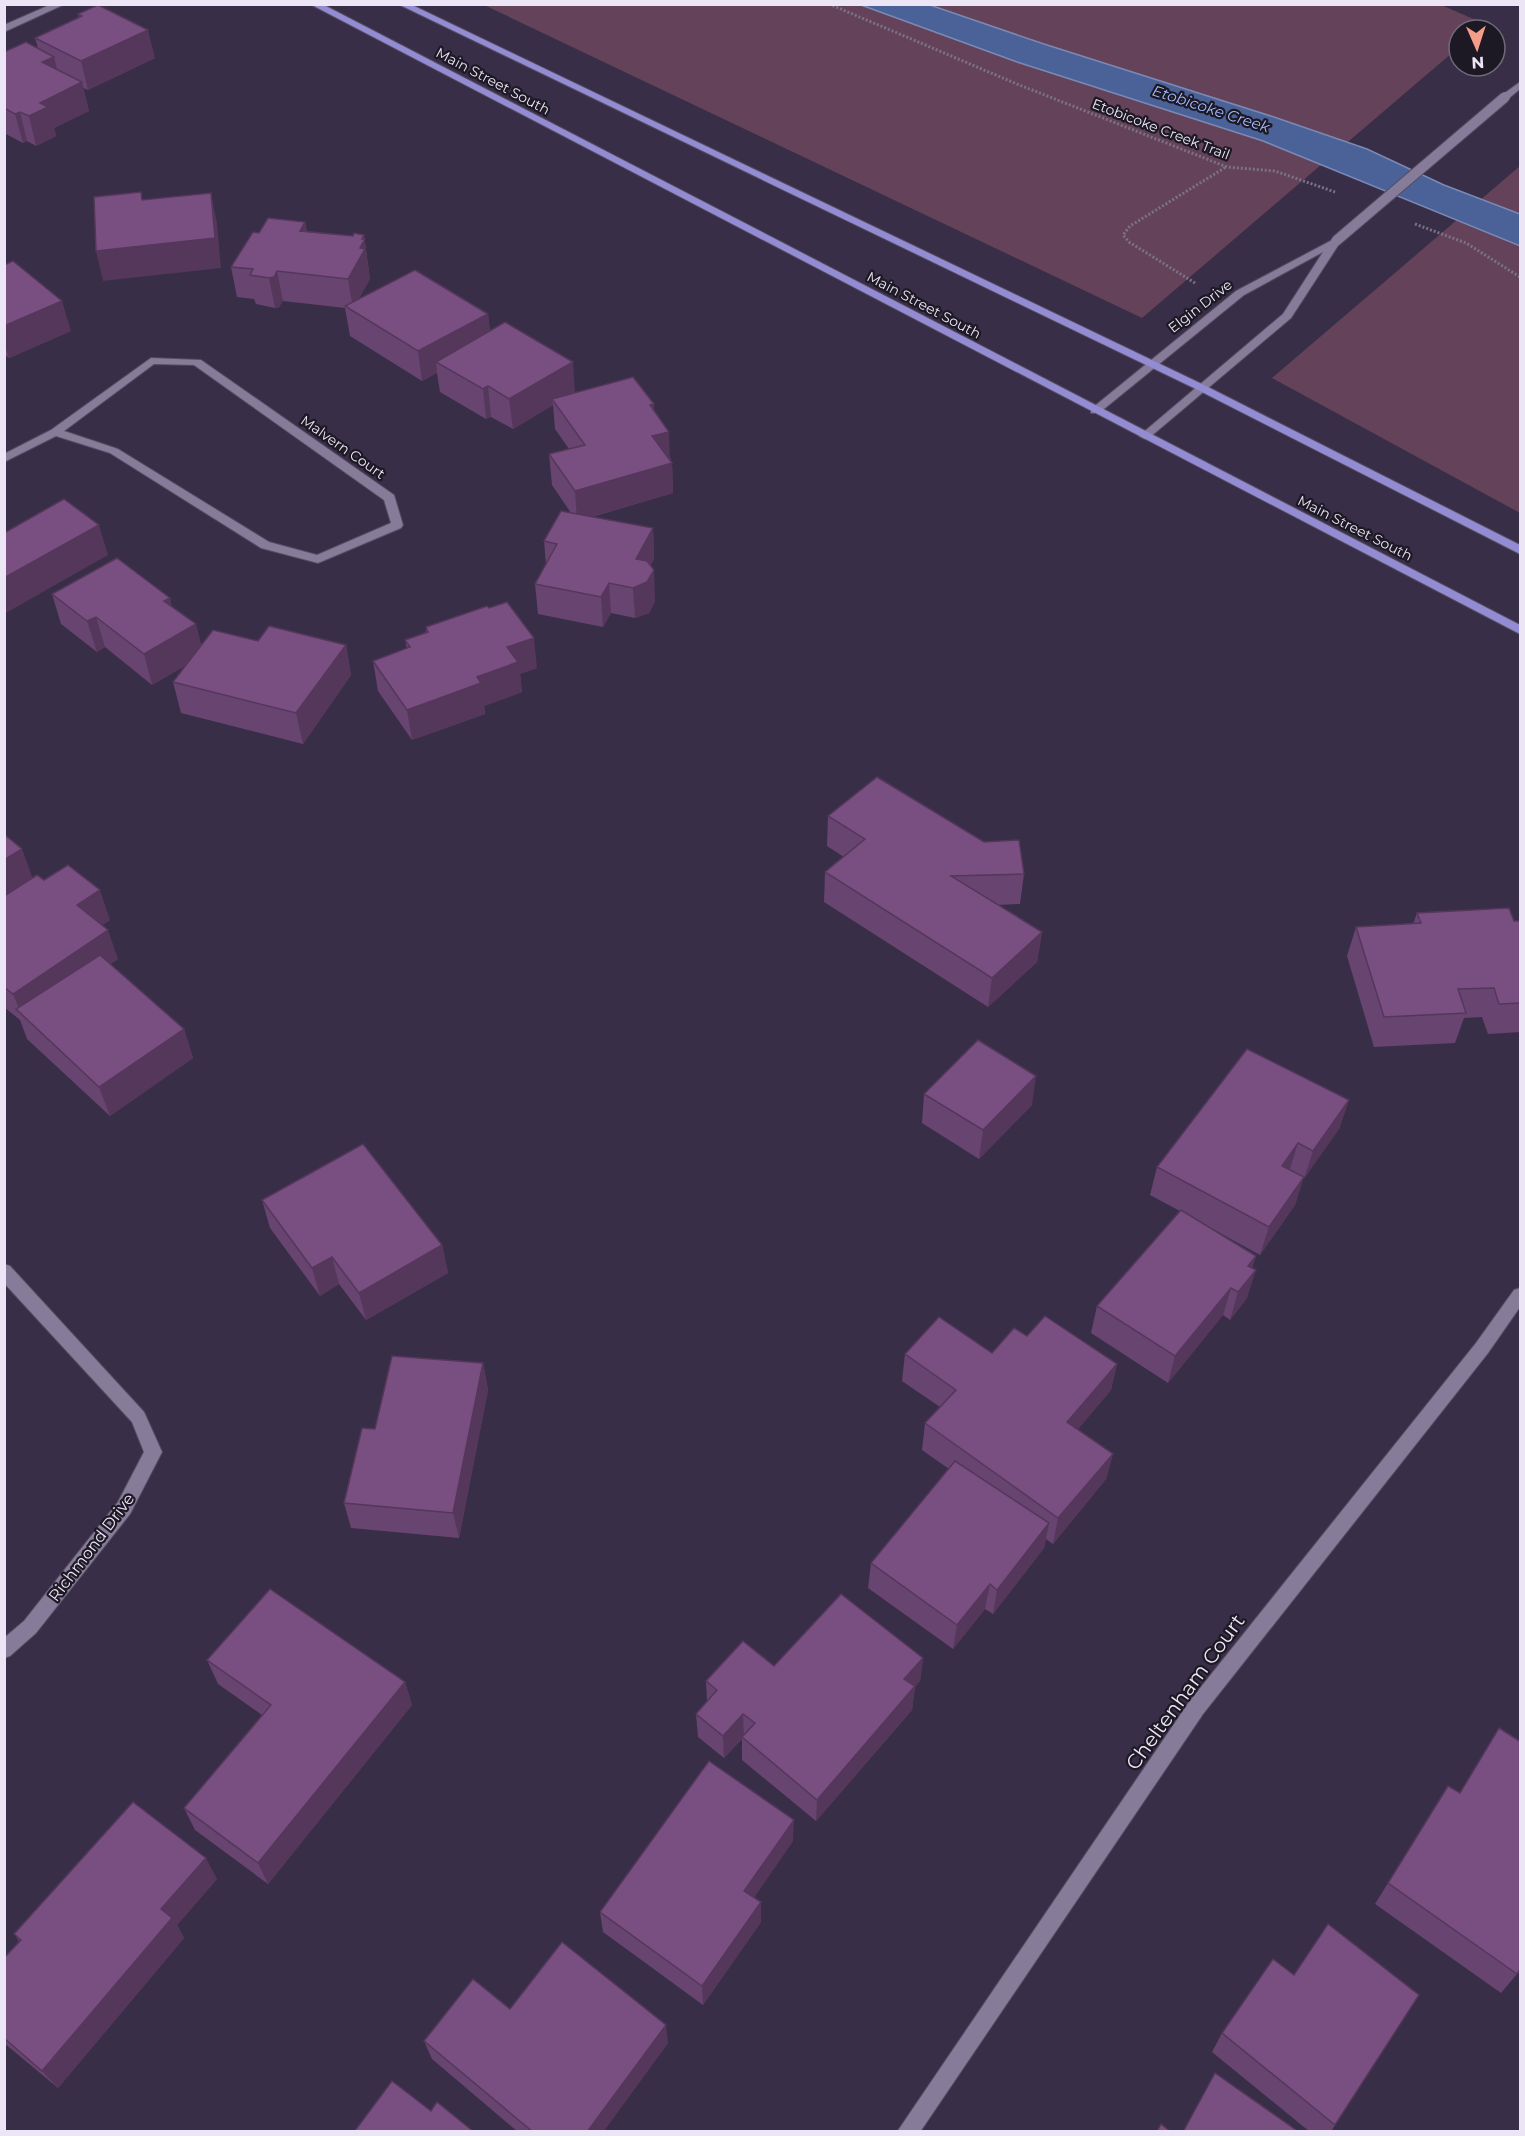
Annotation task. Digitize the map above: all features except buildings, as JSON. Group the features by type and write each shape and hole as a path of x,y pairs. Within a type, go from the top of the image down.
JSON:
{"main road":[{"name":"Main Street South","path":"314,4 1521,630"},
{"name":"Main Street South","path":"402,4 1202,388 1521,550"}],"street":[{"path":"4,29 61,4"},
{"name":"Elgin Drive","path":"1095,411 1240,293 1336,241 1521,85"},
{"name":"Elgin Drive","path":"1145,436 1287,316 1336,241"},
{"name":"Malvern Court","path":"4,459 55,432 151,361 197,362 390,498 397,525 318,560 265,545 114,451 55,432"},
{"name":"Richmond Drive","path":"4,1270 138,1417 153,1452 124,1508 30,1627 4,1650"},
{"name":"Cheltenham Court","path":"907,2132 1196,1708 1482,1348 1521,1295"}],"path":[{"name":"Etobicoke Creek Trail","path":"829,4 1017,84 1227,167 1275,171 1344,196"},
{"path":"1203,288 1130,242 1123,234 1130,226 1227,167"},
{"path":"1410,222 1466,243 1521,278"}],"shaded area":[{"path":"1439,4 1471,18 1447,18 1447,57 1142,318 484,5"},
{"path":"1520,166 1520,513 1272,378"}],"water":[{"name":"Etobicoke Creek","path":"861,5 930,5 1367,149 1444,185 1520,214 1520,246 1263,141 1017,62"}]}
